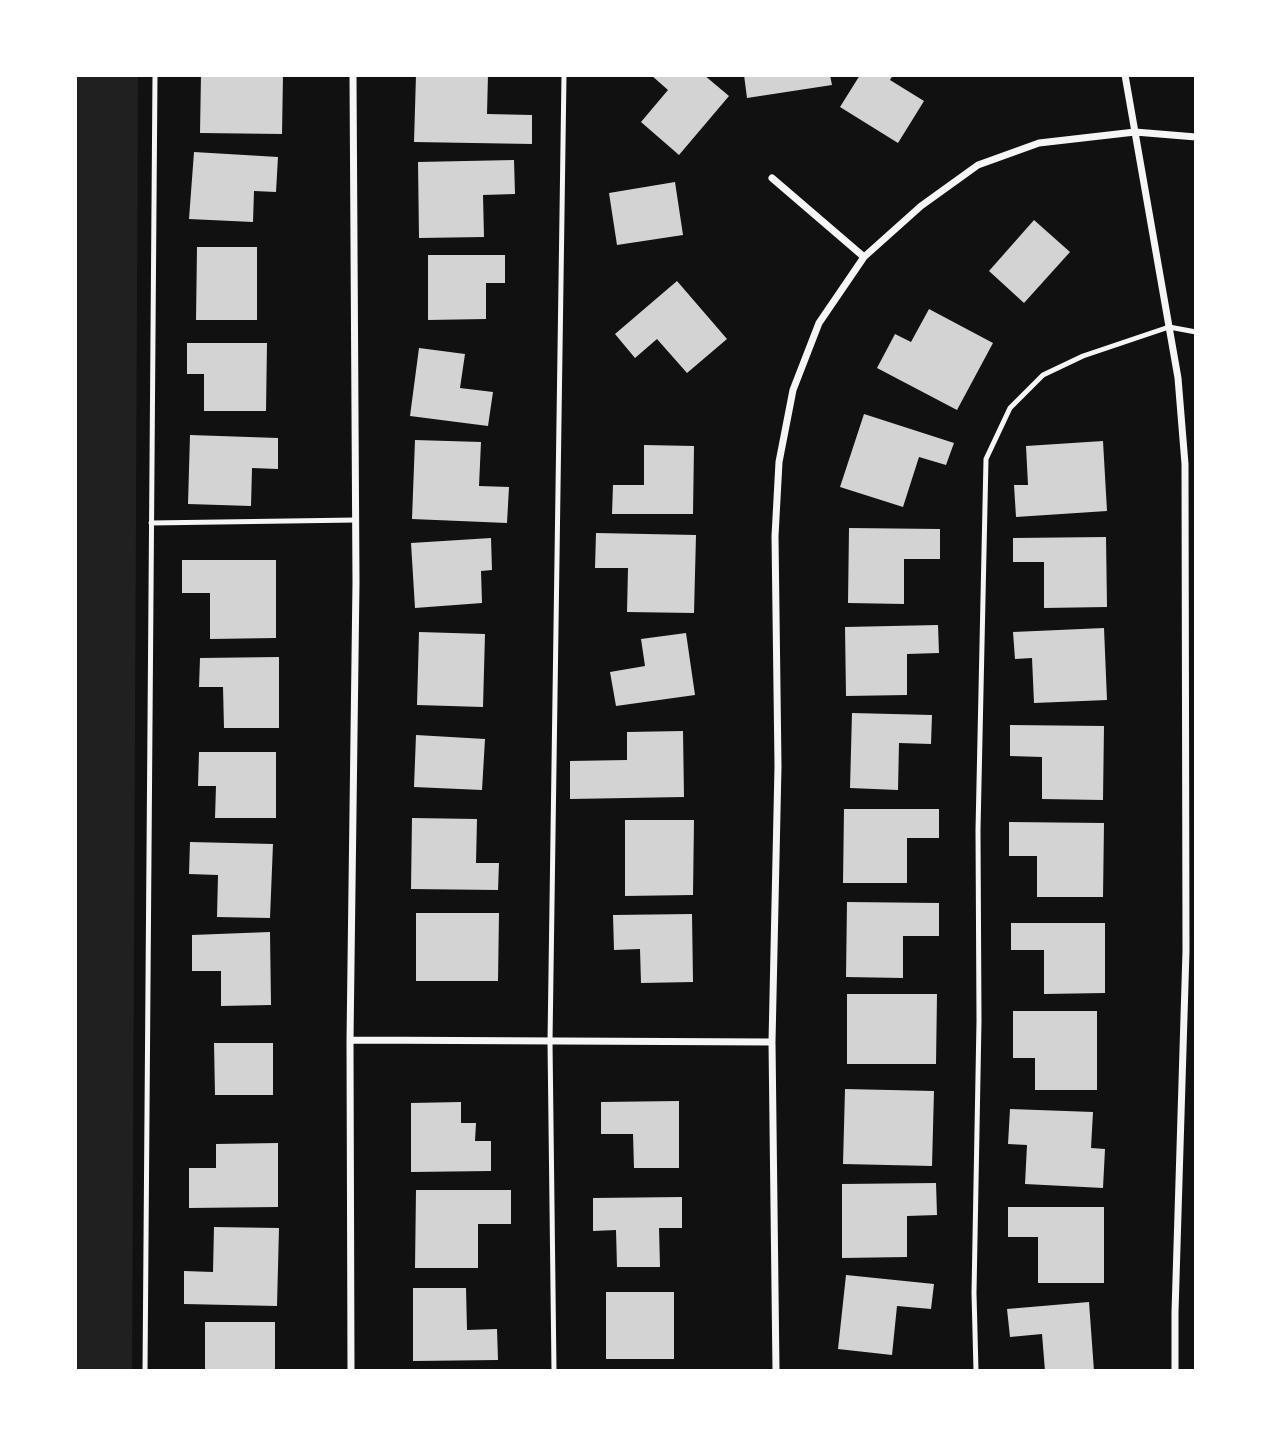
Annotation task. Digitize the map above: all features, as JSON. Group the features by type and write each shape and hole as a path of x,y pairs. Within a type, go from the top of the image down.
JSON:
{"street":[{"path":"351,1371 350,1040 356,520 353,75"},
{"path":"1125,75 1178,378 1185,464 1186,951 1175,1371"},
{"path":"776,1371 772,1042 778,766 775,536 779,462 793,390 819,323 864,257 921,206 978,165 1039,143 1135,132 1196,137"},
{"path":"772,178 864,257"},
{"path":"1186,534 1196,536"},
{"path":"350,1040 772,1042"}],"lane":[{"path":"145,1371 155,75"},
{"path":"554,1371 550,1041 564,75"},
{"path":"976,1371 974,1293 979,1021 978,830 986,459 1010,408 1042,375 1083,356 1169,327 1196,332"},
{"path":"152,523 356,520"}],"shaded area":[{"path":"75,75 138,75 132,1371 75,1371"}],"building":[{"path":"201,75 283,75 282,134 200,133"},
{"path":"416,75 488,75 487,114 532,115 532,144 414,142"},
{"path":"651,75 704,75 729,96 679,155 641,122 668,90"},
{"path":"744,75 830,75 832,85 747,98"},
{"path":"860,75 893,75 890,80 924,101 898,143 840,107"},
{"path":"194,152 278,157 276,192 254,191 253,222 189,219"},
{"path":"514,160 515,194 483,195 484,237 419,238 418,162"},
{"path":"675,182 683,235 617,245 609,193"},
{"path":"1034,220 1070,252 1024,303 989,271"},
{"path":"197,247 257,247 257,320 196,320"},
{"path":"428,255 505,255 505,283 486,283 486,319 428,320"},
{"path":"677,281 727,339 687,373 657,339 635,358 615,334"},
{"path":"929,309 993,343 957,410 877,368 895,334 911,342"},
{"path":"187,343 267,343 266,411 204,411 204,374 187,374"},
{"path":"419,348 465,354 460,388 493,392 488,426 410,416"},
{"path":"864,414 954,443 946,465 919,457 903,507 840,487"},
{"path":"190,435 278,438 278,469 252,468 251,506 188,504"},
{"path":"415,440 481,442 479,486 509,487 507,523 412,519"},
{"path":"1103,441 1107,511 1016,517 1014,485 1028,485 1026,446"},
{"path":"644,445 694,446 693,514 612,514 613,485 644,485"},
{"path":"849,528 940,529 940,559 904,559 904,604 848,603"},
{"path":"596,533 696,535 694,613 627,612 628,568 595,568"},
{"path":"1106,537 1107,607 1044,608 1044,562 1013,562 1013,538"},
{"path":"491,538 492,570 481,571 482,603 415,608 411,543"},
{"path":"182,560 276,560 276,638 210,639 210,593 182,593"},
{"path":"938,625 939,653 907,654 907,695 846,696 845,627"},
{"path":"1104,628 1107,700 1034,703 1032,658 1015,659 1013,632"},
{"path":"419,632 485,634 483,707 417,705"},
{"path":"686,633 695,695 616,706 610,672 645,666 641,639"},
{"path":"279,657 279,728 224,728 223,687 199,687 200,658"},
{"path":"852,713 932,715 931,744 899,743 898,790 850,788"},
{"path":"1010,725 1104,726 1103,800 1042,799 1042,757 1010,756"},
{"path":"683,731 684,797 570,799 570,761 627,760 627,732"},
{"path":"416,735 485,739 482,790 414,787"},
{"path":"199,752 276,752 276,818 215,818 216,786 198,786"},
{"path":"844,809 939,809 939,838 907,838 907,883 843,883"},
{"path":"412,818 477,819 476,863 499,863 498,890 411,889"},
{"path":"625,820 694,820 693,895 625,896"},
{"path":"1009,822 1104,823 1103,897 1037,897 1037,856 1009,856"},
{"path":"190,842 273,844 270,918 217,917 218,875 189,874"},
{"path":"847,902 939,903 939,936 903,936 903,978 846,977"},
{"path":"416,913 499,913 498,981 416,981"},
{"path":"692,914 693,982 641,983 640,949 614,950 613,915"},
{"path":"1011,923 1105,923 1105,993 1044,994 1044,950 1011,950"},
{"path":"270,932 271,1005 221,1006 221,971 192,971 192,935"},
{"path":"847,994 937,994 936,1064 847,1064"},
{"path":"1013,1011 1097,1011 1097,1090 1035,1090 1035,1058 1013,1058"},
{"path":"214,1043 273,1043 273,1095 215,1095"},
{"path":"845,1089 934,1091 932,1166 843,1164"},
{"path":"679,1101 679,1168 634,1168 633,1134 601,1134 601,1102"},
{"path":"461,1102 461,1123 476,1123 475,1141 491,1141 491,1171 411,1172 411,1103"},
{"path":"1010,1109 1093,1112 1091,1148 1105,1149 1103,1188 1025,1184 1027,1145 1008,1144"},
{"path":"278,1143 278,1207 189,1208 189,1168 216,1168 216,1144"},
{"path":"936,1183 937,1215 907,1216 907,1257 842,1258 842,1184"},
{"path":"416,1190 511,1190 511,1224 478,1224 478,1268 415,1268"},
{"path":"682,1197 682,1228 659,1228 660,1267 617,1267 616,1230 593,1231 593,1198"},
{"path":"1008,1207 1104,1207 1104,1283 1038,1283 1038,1237 1008,1237"},
{"path":"214,1227 279,1228 277,1306 184,1304 184,1271 213,1272"},
{"path":"846,1275 934,1284 931,1309 897,1306 892,1355 838,1349"},
{"path":"413,1288 466,1288 467,1330 497,1329 498,1360 413,1361"},
{"path":"606,1292 674,1292 674,1359 606,1359"},
{"path":"1089,1302 1094,1371 1045,1371 1042,1334 1010,1337 1007,1309"},
{"path":"205,1322 275,1322 275,1371 205,1371"}]}
